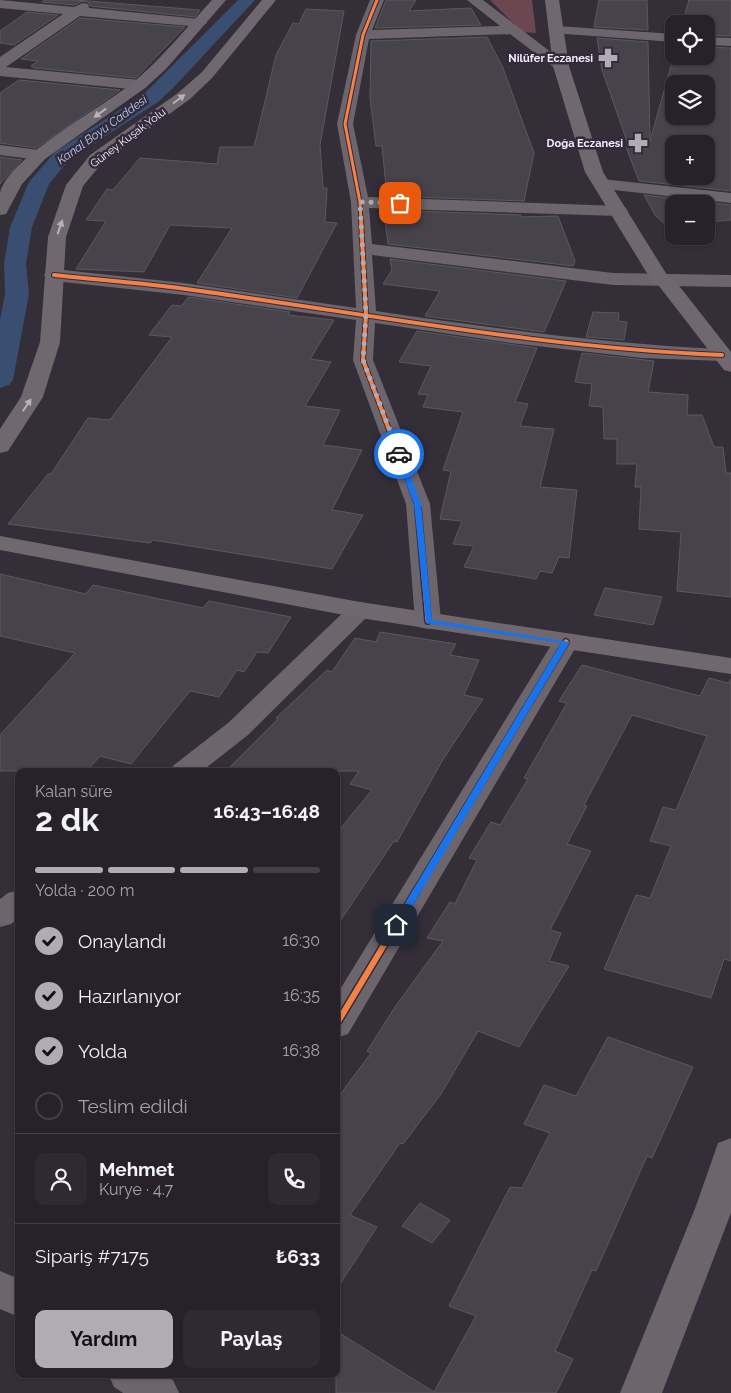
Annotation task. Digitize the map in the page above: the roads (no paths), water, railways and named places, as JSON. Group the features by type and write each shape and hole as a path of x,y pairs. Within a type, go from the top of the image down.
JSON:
{"main road":[{"path":"0,210 14,182 39,155 140,85 200,23 219,0"},
{"name":"Güney Kuşak Yolu","path":"0,446 32,397 50,342 57,237 74,185 82,173 106,151 184,96 207,74 269,0"},
{"path":"552,0 560,66 594,172 660,279 666,282 727,360"},
{"path":"0,543 360,610 731,666"}],"street":[{"path":"0,64 92,0"},
{"path":"377,0 363,34 345,124 360,202 366,314 363,360 418,504 428,621"},
{"path":"474,0 560,66"},
{"path":"0,4 200,23"},
{"path":"363,34 514,30"},
{"path":"557,30 665,37"},
{"path":"715,41 731,42"},
{"path":"0,71 140,85"},
{"path":"0,150 39,155"},
{"path":"602,184 731,198"},
{"path":"360,202 619,211"},
{"path":"361,248 613,279 731,281"},
{"path":"54,275 184,289 366,314 511,337 727,360"},
{"path":"188,768 238,729 360,610"},
{"path":"340,1018 566,642"},
{"path":"0,916 15,904"},
{"path":"641,1393 715,1206 731,1153"},
{"path":"0,1288 15,1297"},
{"path":"134,1378 158,1393"}],"waterway":[{"name":"Kanal Boyu Caddesi","path":"0,380 17,294 15,264 21,227 39,182 62,156 151,98 168,83 247,0"}],"place":[{"name":"Nilüfer Eczanesi","path":"608,58"},
{"name":"Doğa Eczanesi","path":"638,143"}]}
